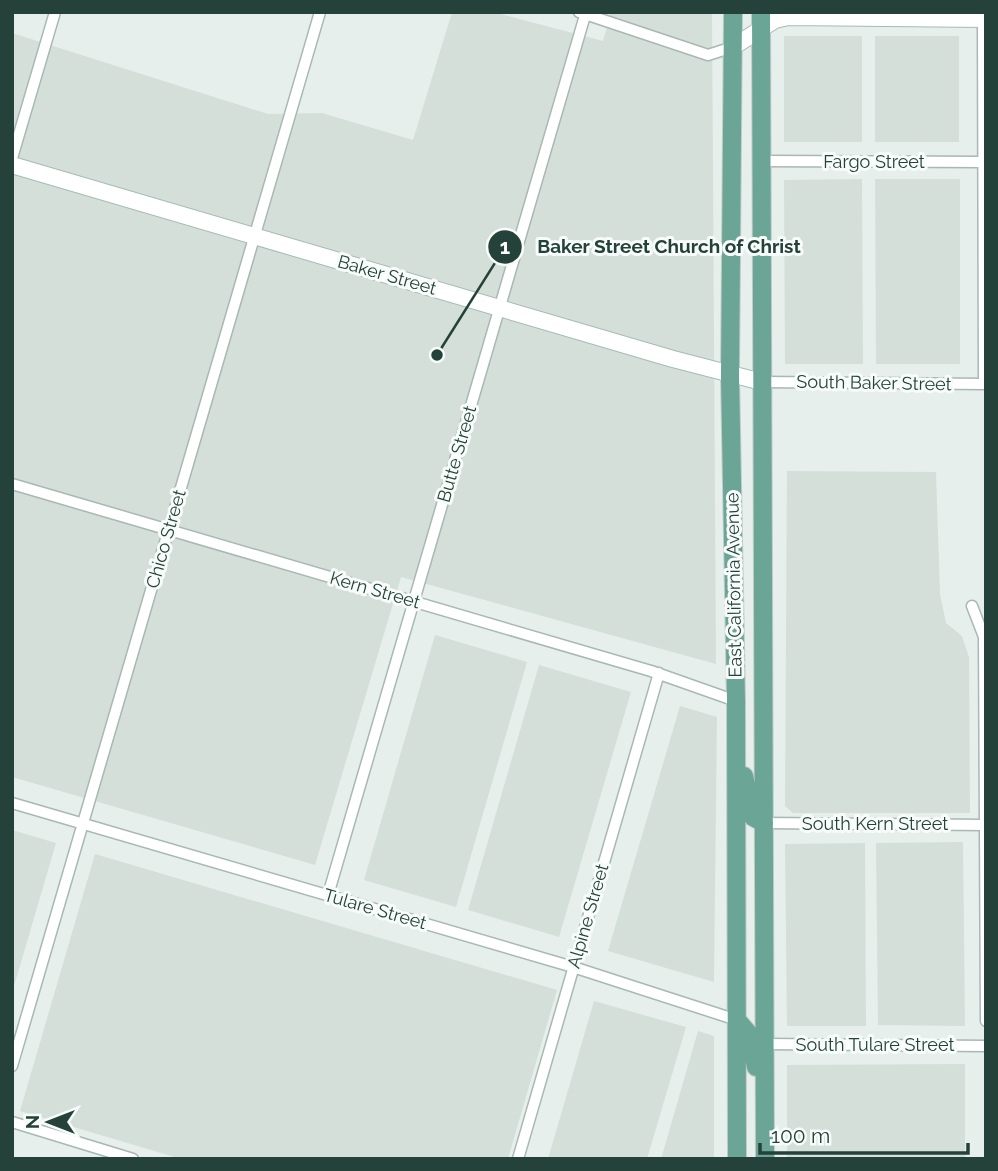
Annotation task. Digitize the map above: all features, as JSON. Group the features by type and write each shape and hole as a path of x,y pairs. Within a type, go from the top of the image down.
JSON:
{"main road":[{"name":"East California Avenue","path":"733,12 730,376 736,701 737,1159"},
{"name":"East California Avenue","path":"761,20 765,1159"},
{"path":"736,727 753,817 764,823"},
{"path":"737,1020 749,1034 765,1126"}],"street":[{"path":"12,158 55,12"},
{"name":"Chico Street","path":"12,1066 320,12"},
{"path":"583,13 708,55 733,47 761,20 788,17 984,19 985,384"},
{"name":"Butte Street","path":"328,895 583,13"},
{"name":"Fargo Street","path":"761,161 985,162"},
{"name":"Baker Street","path":"12,165 730,376 762,382"},
{"name":"South Baker Street","path":"762,382 985,384"},
{"name":"Kern Street","path":"12,484 659,673 736,701"},
{"path":"972,606 984,637 986,1021"},
{"name":"Alpine Street","path":"518,1159 659,673"},
{"name":"Tulare Street","path":"12,803 572,967 737,1020"},
{"name":"South Kern Street","path":"764,823 985,825"},
{"name":"South Tulare Street","path":"765,1044 986,1045"},
{"path":"12,1122 133,1159"}],"shaded area":[{"path":"452,12 493,12 603,41 611,12 712,12 716,664 401,577 315,865 12,777 12,33 268,114 322,113 413,140"},
{"path":"784,36 862,36 862,142 784,142"},
{"path":"875,36 959,36 959,142 875,142"},
{"path":"862,179 863,364 785,364 784,180"},
{"path":"875,179 960,179 960,364 876,364"},
{"path":"787,471 936,472 940,594 946,623 962,636 969,657 970,813 793,813 785,806"},
{"path":"435,635 527,662 456,907 364,880"},
{"path":"539,665 631,692 559,937 468,910"},
{"path":"680,706 717,717 714,982 608,951"},
{"path":"12,830 56,843 12,993"},
{"path":"963,842 965,1026 878,1025 876,843"},
{"path":"865,843 866,1026 787,1026 785,844"},
{"path":"95,854 557,990 508,1159 181,1159 20,1111"},
{"path":"594,1001 686,1027 647,1159 548,1159"},
{"path":"698,1031 714,1036 714,1159 661,1159"},
{"path":"965,1064 965,1159 787,1159 787,1065"}],"place":[{"name":"Baker Street Church of Christ","path":"437,355"}]}
